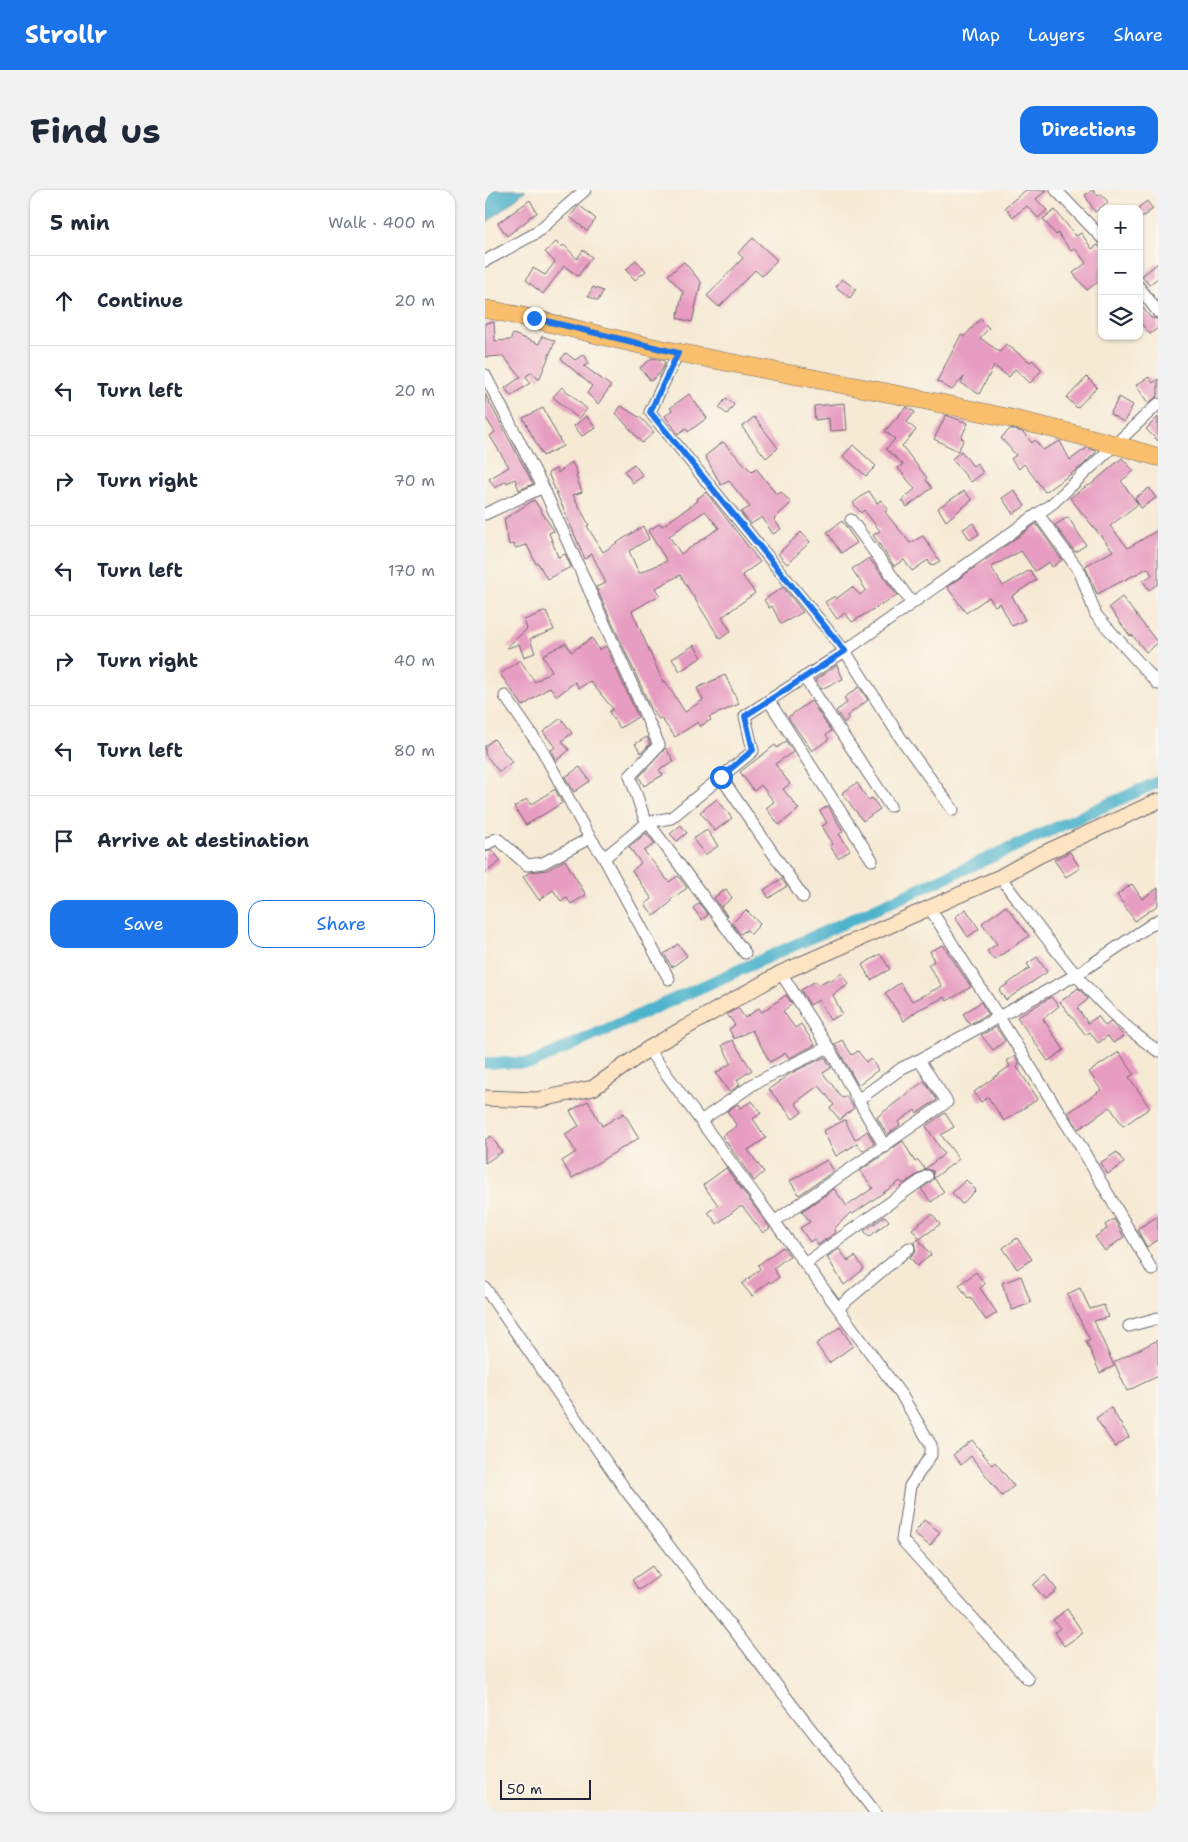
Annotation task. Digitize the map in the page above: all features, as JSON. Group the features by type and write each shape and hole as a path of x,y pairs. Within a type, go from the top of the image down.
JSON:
{"main road":[{"path":"485,309 534,318 678,353 941,402 1116,444 1158,457"}],"street":[{"path":"485,261 536,233 585,190"},
{"path":"1056,190 1098,234"},
{"path":"1143,292 1158,312"},
{"path":"678,353 650,412 845,651 900,737 953,810"},
{"path":"485,374 543,487 659,745 630,776 644,817 745,953"},
{"path":"604,858 648,822 671,818 753,750 745,716 845,651 1039,514 1158,404"},
{"path":"485,514 543,487"},
{"path":"1039,514 1080,572 1096,615 1158,684"},
{"path":"851,520 912,603"},
{"path":"804,678 890,806"},
{"path":"505,696 541,748 604,858 669,979"},
{"path":"769,701 872,860"},
{"path":"721,777 803,897"},
{"path":"485,1098 537,1100 593,1088 648,1049 781,973 865,938 929,906 1000,877 1040,855 1158,800"},
{"path":"485,845 496,839 499,840 527,865 543,862 591,838"},
{"path":"1000,877 1076,975 1145,1043 1158,1052"},
{"path":"929,906 1078,1142 1152,1270"},
{"path":"858,1100 902,1068 1076,975 1158,920"},
{"path":"781,973 828,1048 885,1147"},
{"path":"701,1120 755,1083 828,1048"},
{"path":"648,1049 902,1396 931,1445 931,1455 910,1486 902,1540 1028,1679"},
{"path":"775,1221 885,1147 947,1102 919,1060"},
{"path":"806,1263 927,1176"},
{"path":"837,1308 909,1248"},
{"path":"485,1288 627,1492 875,1812"},
{"path":"1129,1326 1158,1318"}],"water":[{"path":"485,190 526,190 485,224"}],"building":[{"path":"1026,190 1047,190 1036,199 1047,210 1038,218 1027,206 1013,217 1005,207"},
{"path":"1093,190 1098,196 1101,194 1108,202 1104,205 1098,205 1098,210 1095,212 1085,195"},
{"path":"530,200 537,213 528,218 507,236 498,223"},
{"path":"1147,201 1153,209 1143,216 1142,205"},
{"path":"579,205 596,219 587,231 570,217"},
{"path":"1055,210 1076,236 1081,233 1092,249 1098,245 1098,282 1087,290 1073,273 1086,263 1075,248 1071,251 1058,233 1056,235 1043,219"},
{"path":"753,238 777,260 762,276 755,270 719,307 707,296 743,258 738,253"},
{"path":"556,242 561,247 564,245 577,259 583,250 592,257 578,276 564,266 543,294 526,280 533,268 545,275 555,262 545,252"},
{"path":"636,260 646,271 635,280 626,270"},
{"path":"684,262 701,282 692,322 677,318 683,292 668,275"},
{"path":"1158,263 1158,278 1149,285 1143,275"},
{"path":"842,279 856,289 850,298 836,287"},
{"path":"593,287 603,291 598,301 588,296"},
{"path":"1143,308 1151,318 1158,319 1158,328 1150,334 1143,326"},
{"path":"980,319 989,328 980,338 1000,352 1006,344 1030,362 1032,360 1042,370 1030,383 1015,369 1009,377 994,366 979,394 961,383 964,377 952,390 937,381 961,335 964,337"},
{"path":"494,322 495,341 510,340 513,334 539,344 542,336 555,341 539,380 532,372 526,376 530,383 511,396 505,388 521,377 503,356 485,357 485,323"},
{"path":"566,353 575,360 584,354 589,363 584,366 611,386 598,404 587,393 592,386 561,359"},
{"path":"652,358 663,360 665,363 660,373 651,381 640,368"},
{"path":"1087,377 1097,387 1077,408 1067,398"},
{"path":"1149,377 1153,383 1158,379 1158,396 1148,403 1136,385"},
{"path":"562,387 587,409 579,419 553,397"},
{"path":"485,394 533,484 519,490 515,479 507,483 506,481 495,488 489,479 509,467 490,436 495,432 485,417"},
{"path":"689,394 707,418 688,432 686,428 678,434 665,416 672,410 670,408"},
{"path":"1119,397 1133,405 1124,422 1110,414"},
{"path":"726,398 734,405 727,414 719,408"},
{"path":"845,403 847,430 830,431 829,418 815,420 814,406"},
{"path":"621,406 642,419 654,432 642,443 616,413"},
{"path":"906,407 915,412 907,422 916,430 902,446 927,478 926,480 932,488 907,507 902,500 915,489 898,468 903,464 886,449 895,439 885,431"},
{"path":"543,408 563,446 543,456 523,418"},
{"path":"946,415 968,423 961,438 964,439 958,451 934,439"},
{"path":"586,416 596,428 582,436 574,426"},
{"path":"754,417 778,448 766,458 742,427"},
{"path":"1158,417 1158,441 1146,429"},
{"path":"1010,429 1023,432 1032,443 1035,440 1043,450 1060,441 1070,460 1087,448 1097,451 1081,467 1045,492 1024,464 1019,469 1011,459 1016,455 1001,438"},
{"path":"723,442 752,472 756,468 777,495 781,492 791,503 774,519 781,529 773,534 762,517 751,524 741,512 750,507 729,481 721,485 705,456"},
{"path":"853,445 876,466 866,476 843,456"},
{"path":"961,451 973,466 977,463 983,473 971,482 952,459"},
{"path":"1122,458 1134,471 1121,481 1138,504 1110,526 1128,548 1158,530 1158,584 1149,590 1143,581 1152,575 1148,568 1097,594 1085,566 1113,551 1070,498 1089,486"},
{"path":"572,462 578,475 576,476 582,492 573,495 589,525 587,526 603,552 643,526 649,539 629,551 639,573 667,561 648,531 660,523 662,526 698,501 697,499 706,492 760,562 742,575 755,593 722,617 731,631 720,639 680,575 656,588 660,595 632,611 663,682 665,681 685,712 703,700 697,688 725,675 739,704 709,717 711,720 700,726 698,722 675,737 661,718 659,719 651,708 596,587 606,583 592,554 585,559 548,473 556,469 558,473","holes":["705,511 719,528 681,554 669,536"]},
{"path":"634,464 643,476 633,483 624,471"},
{"path":"1149,488 1156,498 1141,508 1135,498"},
{"path":"1014,490 1025,506 1013,514 1002,498"},
{"path":"869,491 877,503 881,500 888,509 885,512 910,543 923,536 940,561 931,566 928,560 912,571 904,560 894,566 873,535 880,531 864,510 861,513 853,503"},
{"path":"964,491 972,500 946,521 938,508"},
{"path":"534,500 554,531 549,533 558,557 565,554 571,567 547,579 538,563 536,564 527,545 515,548 514,544 509,545 504,519"},
{"path":"1068,517 1086,545 1075,552 1055,525"},
{"path":"842,521 857,543 841,553 827,532"},
{"path":"973,523 979,534 970,540 963,529"},
{"path":"1036,524 1062,560 1052,567 1049,562 1035,571 1021,551 991,567 1003,586 1030,570 1036,580 1012,596 1025,620 1012,626 1000,603 995,606 989,597 966,613 947,587"},
{"path":"801,532 810,542 787,564 778,554"},
{"path":"869,558 897,595 852,622 845,613 837,619 825,602 835,596 836,599 852,587 860,595 866,590 852,569"},
{"path":"783,587 803,612 781,624 772,606 769,608 764,600"},
{"path":"1122,597 1158,643 1146,652 1132,635 1130,636 1109,607"},
{"path":"546,611 554,630 530,639 535,653 524,657 519,644 507,647 527,629 524,620"},
{"path":"592,638 599,650 606,646 638,717 620,728 609,712 613,709 590,681 579,688 575,682 557,696 550,687 523,706 500,674 520,660 535,682 552,671 543,655 564,644 567,644 571,652"},
{"path":"694,645 702,657 680,671 672,659"},
{"path":"837,665 843,679 821,689 815,680"},
{"path":"859,687 868,700 847,716 849,719 844,723 836,711 847,703 844,698"},
{"path":"811,701 831,731 826,735 829,739 812,751 788,717"},
{"path":"561,718 572,733 562,741 569,750 556,761 551,750 555,747 543,732"},
{"path":"647,737 650,744 641,753 635,744"},
{"path":"494,739 512,762 499,772 485,754 485,746"},
{"path":"786,741 793,752 775,764 790,784 783,789 799,809 779,825 766,808 774,802 761,785 754,791 740,772 775,745 777,748"},
{"path":"666,748 674,762 659,770 663,775 644,786 639,777"},
{"path":"580,767 590,781 574,792 565,777"},
{"path":"857,783 868,800 872,798 880,809 863,821 842,793"},
{"path":"555,789 562,803 526,825 514,807 527,799 531,805"},
{"path":"717,799 732,818 715,831 700,812"},
{"path":"828,806 843,831 839,834 850,850 838,858 830,846 833,844 822,826 827,823 820,811"},
{"path":"681,825 687,833 677,841 670,834"},
{"path":"707,830 718,846 705,855 693,839"},
{"path":"646,833 655,844 644,851 669,882 678,876 687,888 670,900 671,902 654,916 645,904 652,899 632,871 641,863 629,847"},
{"path":"492,850 501,861 485,873 485,852"},
{"path":"1070,852 1080,868 1066,877 1054,860"},
{"path":"565,860 586,895 571,904 566,897 561,901 553,890 539,900 523,877 530,872 547,870"},
{"path":"781,879 787,886 769,898 764,890"},
{"path":"1132,884 1142,899 1158,888 1158,905 1135,921 1117,895"},
{"path":"726,889 732,898 721,907 727,916 714,898"},
{"path":"699,903 708,915 702,920 693,908"},
{"path":"1006,906 1029,936 994,960 987,951 997,944 982,923"},
{"path":"966,909 979,929 968,937 955,917"},
{"path":"746,910 760,924 751,934 747,930 740,934 732,923"},
{"path":"678,944 687,956 672,967 664,954"},
{"path":"943,945 971,987 947,1001 945,997 918,1010 904,1021 885,993 900,983 912,1001 942,986 928,965 934,961 930,951"},
{"path":"880,954 890,969 871,980 862,965"},
{"path":"1037,957 1047,972 1006,1000 999,990 1030,968 1027,964"},
{"path":"842,973 849,984 833,995 842,1014 830,1020 819,1000 810,1005 801,990 816,981 818,985 829,979 830,981"},
{"path":"1078,988 1088,999 1077,1008 1088,1023 1098,1016 1105,1026 1111,1022 1124,1036 1113,1043 1108,1036 1098,1043 1090,1032 1086,1035 1060,1002"},
{"path":"786,995 792,1004 783,1011 795,1028 801,1024 815,1045 789,1058 786,1053 770,1062 752,1030 734,1039 729,1029 735,1025 727,1014 738,1008 745,1018 759,1008 762,1012"},
{"path":"1051,997 1059,1006 1043,1019 1064,1050 1048,1061 1017,1017"},
{"path":"981,1002 988,1014 970,1024 963,1014"},
{"path":"996,1027 1005,1041 993,1050 981,1035"},
{"path":"732,1040 752,1070 737,1080 740,1085 729,1092 716,1073 731,1063 722,1045"},
{"path":"842,1040 852,1055 858,1051 866,1062 871,1059 878,1070 858,1085 835,1044"},
{"path":"1119,1052 1134,1074 1129,1077 1150,1108 1123,1126 1110,1107 1079,1129 1068,1113 1101,1090 1089,1072"},
{"path":"1015,1056 1020,1065 1017,1067 1038,1099 1004,1121 988,1097 981,1102 974,1092 1010,1066 1007,1061"},
{"path":"825,1057 831,1068 823,1073 842,1098 846,1096 854,1108 840,1120 830,1108 834,1105 819,1085 795,1103 802,1112 793,1119 769,1089 791,1073"},
{"path":"924,1081 937,1100 917,1113 915,1110 898,1122 900,1125 887,1135 877,1117"},
{"path":"588,1101 602,1126 624,1113 639,1138 572,1178 562,1161 576,1152 565,1134 579,1126 570,1111"},
{"path":"752,1101 761,1113 753,1119 766,1138 748,1150 764,1172 754,1181 722,1136 737,1126 727,1111 738,1104 740,1108"},
{"path":"945,1113 954,1127 941,1135 959,1159 934,1178 944,1192 931,1202 921,1189 934,1179 933,1171 926,1169 903,1184 900,1181 853,1214 851,1212 834,1229 836,1232 818,1245 814,1239 810,1242 800,1228 810,1222 802,1211 834,1189 847,1206 873,1188 860,1171 903,1141 915,1162 918,1160 925,1169 944,1154 926,1126"},
{"path":"845,1120 855,1140 867,1131 874,1143 863,1151 857,1144 836,1156 823,1131"},
{"path":"491,1136 502,1152 485,1163 485,1140"},
{"path":"1117,1152 1124,1163 1108,1174 1100,1163"},
{"path":"827,1160 834,1171 799,1195 790,1181"},
{"path":"726,1168 770,1228 763,1233 743,1207 739,1207 717,1224 708,1212 718,1205 703,1185"},
{"path":"966,1180 976,1190 962,1204 952,1193"},
{"path":"932,1214 940,1224 920,1239 912,1229"},
{"path":"885,1216 889,1221 869,1237 864,1231"},
{"path":"1158,1216 1158,1240 1147,1247 1137,1229"},
{"path":"1114,1219 1124,1237 1105,1251 1095,1237 1107,1229 1105,1225"},
{"path":"1017,1238 1032,1259 1017,1269 1003,1248"},
{"path":"918,1239 931,1255 917,1266 910,1257 916,1251 914,1242"},
{"path":"783,1247 790,1256 773,1268 779,1277 771,1283 769,1281 752,1296 742,1284 760,1269 758,1265"},
{"path":"839,1249 848,1261 855,1256 864,1269 844,1285 827,1257"},
{"path":"976,1272 985,1284 980,1288 997,1313 986,1320 959,1285"},
{"path":"1021,1276 1031,1303 1012,1310 1002,1283"},
{"path":"1080,1288 1090,1309 1104,1305 1108,1317 1094,1321 1114,1366 1100,1373 1086,1341 1090,1340 1067,1294"},
{"path":"840,1327 853,1346 829,1363 816,1344"},
{"path":"1158,1340 1158,1376 1127,1391 1114,1362"},
{"path":"1111,1408 1129,1437 1115,1447 1096,1418"},
{"path":"972,1440 992,1465 995,1462 1014,1486 1002,1496 971,1456 961,1465 953,1455"},
{"path":"924,1520 940,1532 930,1546 914,1534"},
{"path":"652,1566 659,1576 639,1590 632,1580"},
{"path":"1045,1575 1057,1590 1045,1599 1033,1585"},
{"path":"1067,1609 1083,1633 1064,1646 1055,1632 1060,1628 1053,1620"}],"waterway":[{"path":"485,1063 532,1063 1158,782"}],"route":[{"path":"534,318 678,353 650,412 845,651 745,716 753,750 721,777"}]}
